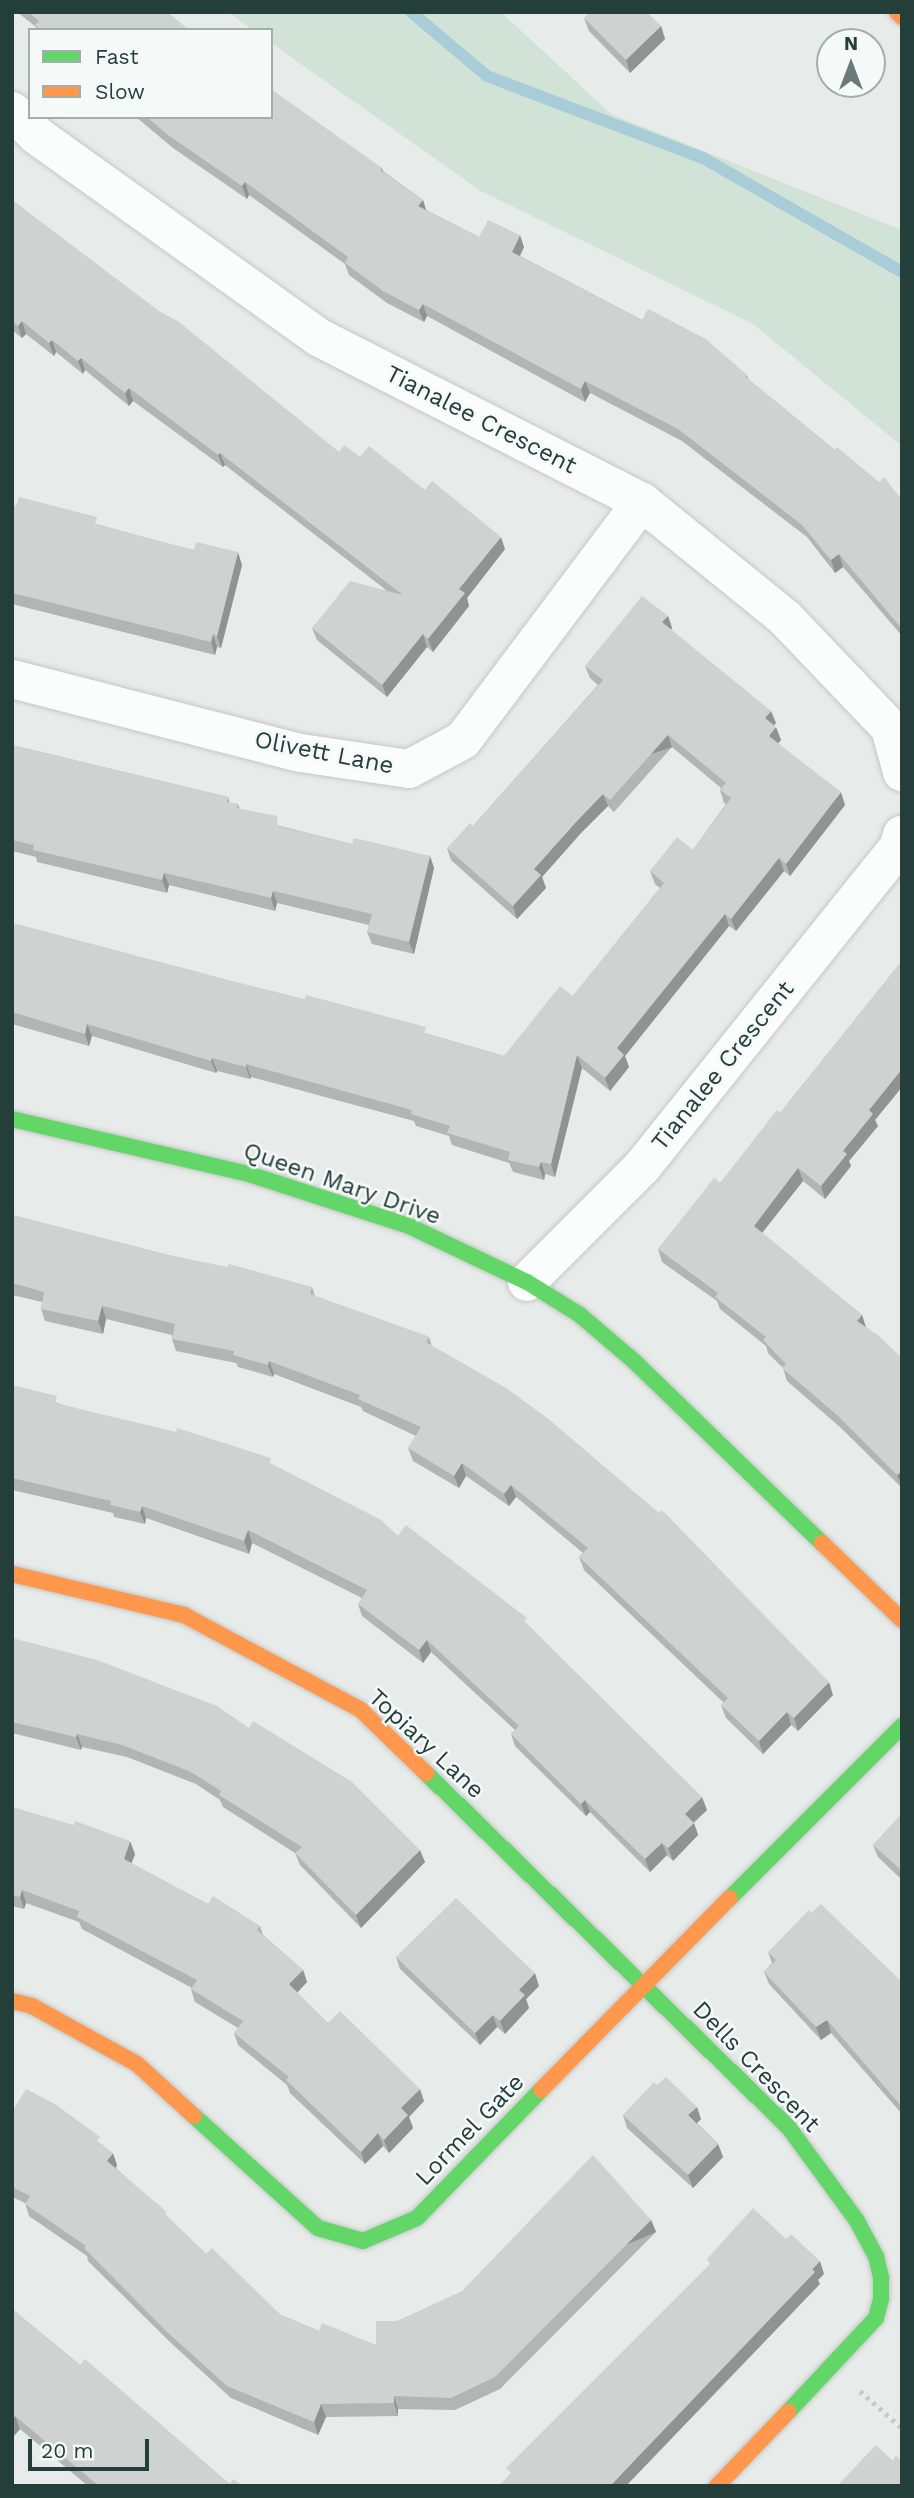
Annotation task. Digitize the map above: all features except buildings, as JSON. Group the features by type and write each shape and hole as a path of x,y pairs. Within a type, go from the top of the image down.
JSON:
{"street":[{"path":"897,12 902,17"},
{"name":"Tianalee Crescent","path":"12,111 36,135 320,338 642,502 785,618 890,728 902,772"},
{"name":"Olivett Lane","path":"12,679 301,752 409,769 463,740 642,502"},
{"name":"Tianalee Crescent","path":"527,1283 642,1167 898,848 902,835"},
{"name":"Queen Mary Drive","path":"12,1119 252,1175 409,1226 527,1283 580,1315 635,1362 902,1620"},
{"name":"Topiary Lane","path":"12,1574 184,1615 361,1710 643,1983"},
{"name":"Lormel Gate","path":"12,2001 32,2006 137,2064 318,2228 363,2242 416,2218 643,1983 902,1726"},
{"name":"Dells Crescent","path":"643,1983 789,2128 857,2221 876,2256 881,2278 876,2318 717,2486"}],"path":[{"path":"860,2391 902,2428"}],"green space":[{"path":"228,12 501,12 611,114 902,230 902,446 753,324 481,191 273,44 273,28 250,28"}],"waterway":[{"path":"411,12 487,76 703,158 902,272"}],"traffic: fast":[{"path":"12,1119 252,1175 409,1226 527,1282 580,1315 635,1362 822,1543"},
{"path":"730,1898 902,1726"},
{"path":"426,1773 789,2128 857,2221 876,2256 881,2278 881,2299 876,2318 788,2412"},
{"path":"194,2116 318,2228 363,2241 417,2218 541,2090"}],"traffic: slow":[{"path":"897,12 902,17"},
{"path":"822,1543 902,1620"},
{"path":"12,1574 184,1615 361,1710 426,1773"},
{"path":"541,2090 730,1898"},
{"path":"12,2001 32,2006 137,2064 194,2116"},
{"path":"717,2486 788,2412"}]}
